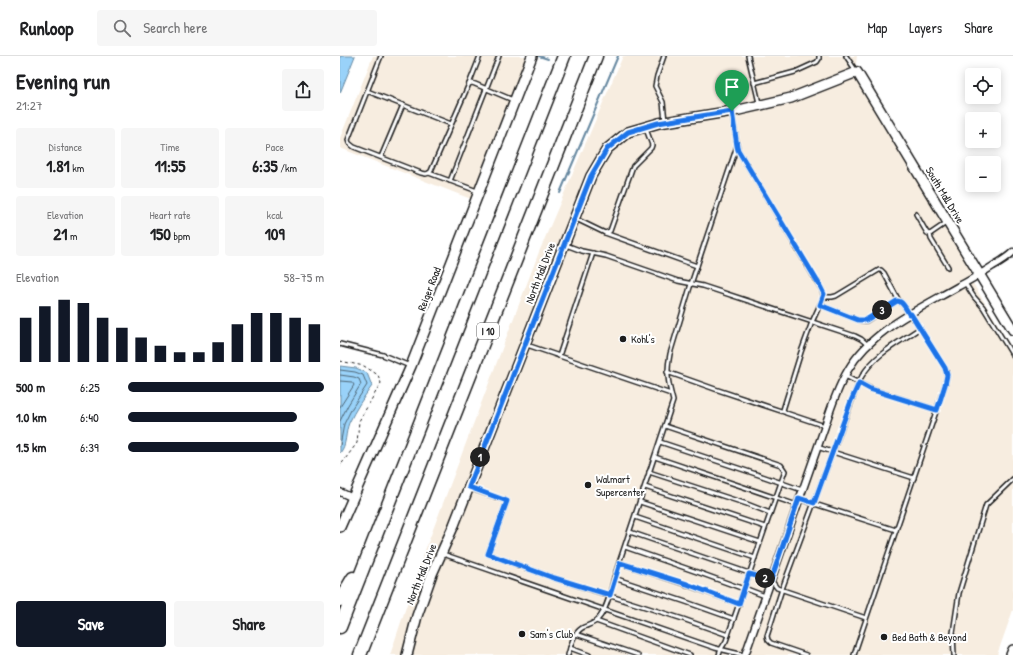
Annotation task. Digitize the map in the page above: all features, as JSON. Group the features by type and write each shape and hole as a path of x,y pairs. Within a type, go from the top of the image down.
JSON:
{"highway":[{"path":"340,627 564,56"},
{"name":"I 10","path":"360,655 596,56"},
{"path":"340,600 371,547"},
{"path":"369,655 379,606"}],"street":[{"name":"Reiger Road","path":"340,525 411,366 532,56"},
{"name":"North Mall Drive","path":"407,655 417,616 432,574 469,487 591,176 607,149 628,132 658,123 732,111 791,98 857,72"},
{"name":"South Mall Drive","path":"857,72 1013,330"},
{"path":"744,655 824,426 837,393 853,362 863,350 882,333 910,314 980,274 1013,252"},
{"path":"340,492 353,498"},
{"path":"1011,655 1013,650"}],"lane":[{"path":"381,56 348,140 349,143 354,147 381,158 421,173 429,173 479,192"},
{"path":"429,173 480,56"},
{"path":"450,181 499,56"},
{"path":"664,56 655,86 663,102 665,122"},
{"path":"748,56 759,105"},
{"path":"754,83 795,72 817,62 819,56"},
{"path":"846,56 857,72"},
{"path":"469,84 475,84 515,100"},
{"path":"367,91 451,124"},
{"path":"381,158 403,105"},
{"path":"732,111 737,146 740,154 824,294 812,322 784,406 783,410 786,413"},
{"path":"605,233 610,231 633,166 651,148 652,145 645,127"},
{"path":"568,655 576,634 581,629 599,618 610,595 614,578 673,401 667,378 670,354 691,284 737,146"},
{"path":"916,214 927,233 930,234 931,239 948,267"},
{"path":"575,218 605,233 697,266"},
{"path":"930,234 948,222"},
{"path":"564,245 606,256 678,281 703,286 855,336 861,339 868,346"},
{"path":"559,356 593,253"},
{"path":"823,297 836,296 881,270 899,300 920,328 945,368 947,375 937,410 854,655"},
{"path":"965,283 983,307 1013,356"},
{"path":"820,305 858,320 866,320 899,300"},
{"path":"806,655 771,643 768,640 767,636 782,590 851,401 862,376 876,359 920,328"},
{"path":"340,344 383,355 411,366"},
{"path":"525,345 671,394"},
{"path":"667,372 715,390 824,426"},
{"path":"845,376 870,389 937,410"},
{"path":"665,426 781,465 784,471 739,604 719,655"},
{"path":"660,442 802,490"},
{"path":"817,447 914,478"},
{"path":"654,457 775,498 814,503 896,530"},
{"path":"649,472 770,513"},
{"path":"954,655 953,633 959,593 986,505 1013,479"},
{"path":"469,487 507,501 488,554 551,577 683,618 728,635"},
{"path":"644,487 765,527"},
{"path":"640,502 760,542"},
{"path":"635,517 755,558"},
{"path":"630,532 749,574 771,580 777,588 782,590 866,618"},
{"path":"625,547 765,596"},
{"path":"441,553 604,610 721,649 744,655"},
{"path":"620,563 687,584 739,604"},
{"path":"614,578 734,618"},
{"path":"596,621 690,655"},
{"path":"576,634 638,655"},
{"path":"570,648 589,655"}],"path":[{"path":"340,361 364,366 378,375 381,383 359,421 357,443 340,466"}],"shaded area":[{"path":"373,56 532,56 476,201 340,148 340,138"},
{"path":"623,56 857,56 855,73 980,275 971,280 1013,350 1013,610 997,655 390,655 424,553 539,252"}],"water":[{"path":"340,56 355,56 340,93"},
{"path":"340,366 356,368 367,373 372,386 359,404 349,423 345,443 340,453"}],"waterway":[{"path":"539,56 548,59"},
{"path":"560,193 618,56"}],"place":[{"name":"Kohl's","path":"623,339"},
{"name":"Walmart Supercenter","path":"588,485"},
{"name":"Sam's Club","path":"522,634"},
{"name":"Bed Bath & Beyond","path":"884,637"}],"route":[{"path":"732,111 738,150 819,284 824,294 820,305 858,320 866,320 899,300 902,302 945,368 947,375 937,410 870,389 859,383 814,503 799,498 771,580 749,574 739,604 687,584 620,563 614,578 610,595 551,577 488,554 507,501 469,487 591,176 607,149 628,132 658,123 732,111"}]}
